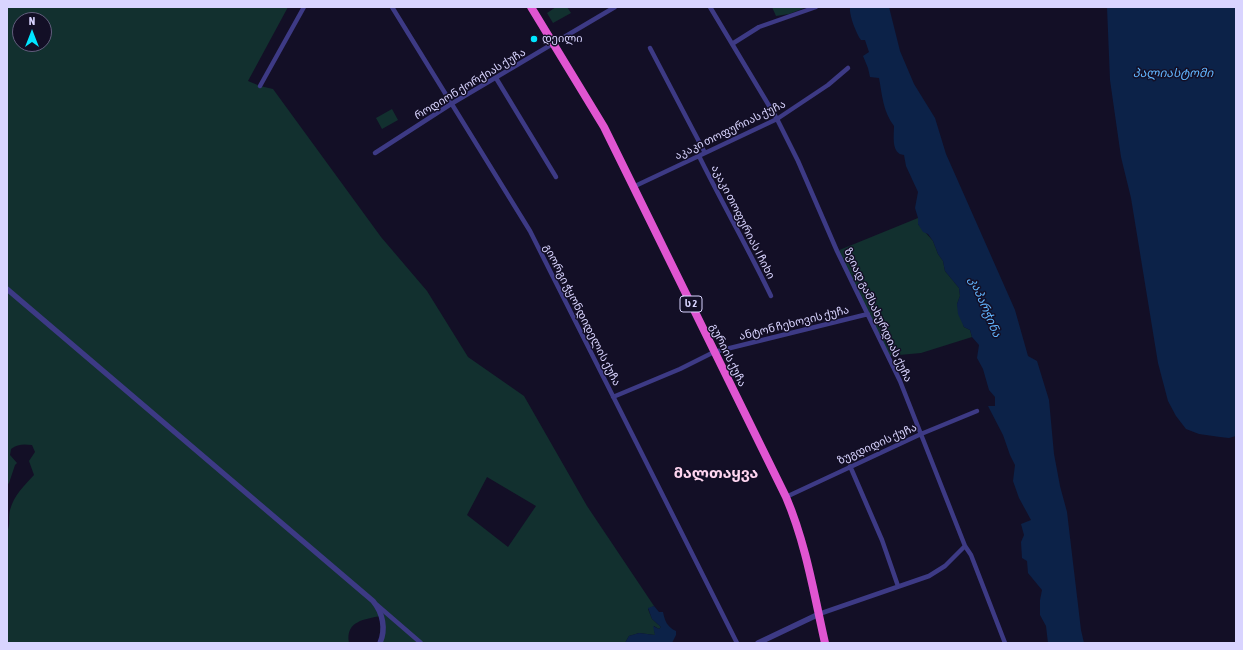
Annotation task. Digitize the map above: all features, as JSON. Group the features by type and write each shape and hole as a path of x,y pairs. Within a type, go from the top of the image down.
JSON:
{"highway":[{"name":"გურიის ქუჩა","path":"531,7 604,127 786,497 794,515 804,548 825,643"}],"street":[{"path":"260,86 304,7"},
{"name":"გიორგი ჭყონდიდელის ქუჩა","path":"392,7 530,231 737,643"},
{"name":"როდიონ ქორქიას ქუჩა","path":"375,153 451,104 616,7"},
{"name":"ზვიად გამსახურდიას ქუჩა","path":"710,7 777,119 814,196 837,251 900,381 1005,643"},
{"path":"732,44 759,26 816,7"},
{"name":"აკაკი თოფურიას I ჩიხი","path":"650,48 705,153"},
{"name":"აკაკი თოფურიას ქუჩა","path":"633,187 777,119 828,86 848,68"},
{"path":"496,78 556,177"},
{"name":"აკაკი თოფურიას I ჩიხი","path":"699,156 771,296"},
{"path":"7,289 421,643"},
{"name":"ანტონ ჩეხოვის ქუჩა","path":"614,397 714,352 868,314"},
{"name":"ზუგდიდის ქუჩა","path":"786,497 921,434 977,411"},
{"path":"850,466 882,540 898,586"},
{"path":"758,643 819,614 929,576 945,566 965,546"},
{"path":"373,602 382,616 384,627 380,643"}],"green space":[{"path":"7,7 288,7 248,81 273,89 381,237 427,291 468,357 524,396 587,506 654,606 648,609 652,619 661,627 659,629 654,626 655,635 639,633 629,636 625,643 380,643 381,616 363,620 353,626 350,630 349,643 7,643 7,532 9,526 9,516 14,500 34,475 29,461 35,452 32,445 26,444 16,446 11,449 10,455 17,463 7,485","holes":["487,477 536,506 508,547 467,515"]},
{"path":"556,7 567,7 571,13 553,23 547,13"},
{"path":"772,7 807,7 789,14 776,16"},
{"path":"392,109 398,120 382,129 376,118"},
{"path":"918,218 918,224 933,241 938,254 943,261 945,271 959,288 960,296 957,304 964,327 970,330 972,337 921,353 888,356 837,251"}],"water":[{"name":"კაპარჭინა","path":"850,7 889,7 900,51 914,84 935,118 946,154 1015,310 1028,356 1037,361 1049,400 1054,454 1067,512 1081,630 1084,643 1048,643 1046,626 1040,615 1042,590 1028,573 1027,561 1022,558 1021,542 1024,535 1021,524 1031,520 1019,498 1013,481 1015,465 1003,435 988,406 995,406 995,397 989,390 983,369 977,358 979,345 972,337 970,330 964,327 958,314 957,304 960,296 959,288 945,271 943,261 938,254 933,241 928,234 923,232 918,224 915,208 918,192 906,166 904,155 900,154 895,148 894,126 885,109 879,78 870,77 863,56 869,52 865,40 861,40 855,29"},
{"name":"პალიასტომი","path":"1107,7 1236,7 1236,436 1229,438 1220,437 1199,434 1186,429 1176,416 1168,401 1158,363 1131,198 1121,157 1110,80"},
{"path":"654,606 659,612 663,612 670,628 676,631 676,635 672,643 625,643 629,636 639,633 655,635 653,626 659,629 661,627 652,619 648,608"}],"place":[{"name":"დეილი","path":"534,39"}],"district":[{"name":"მალთაყვა","path":"716,473"}]}
